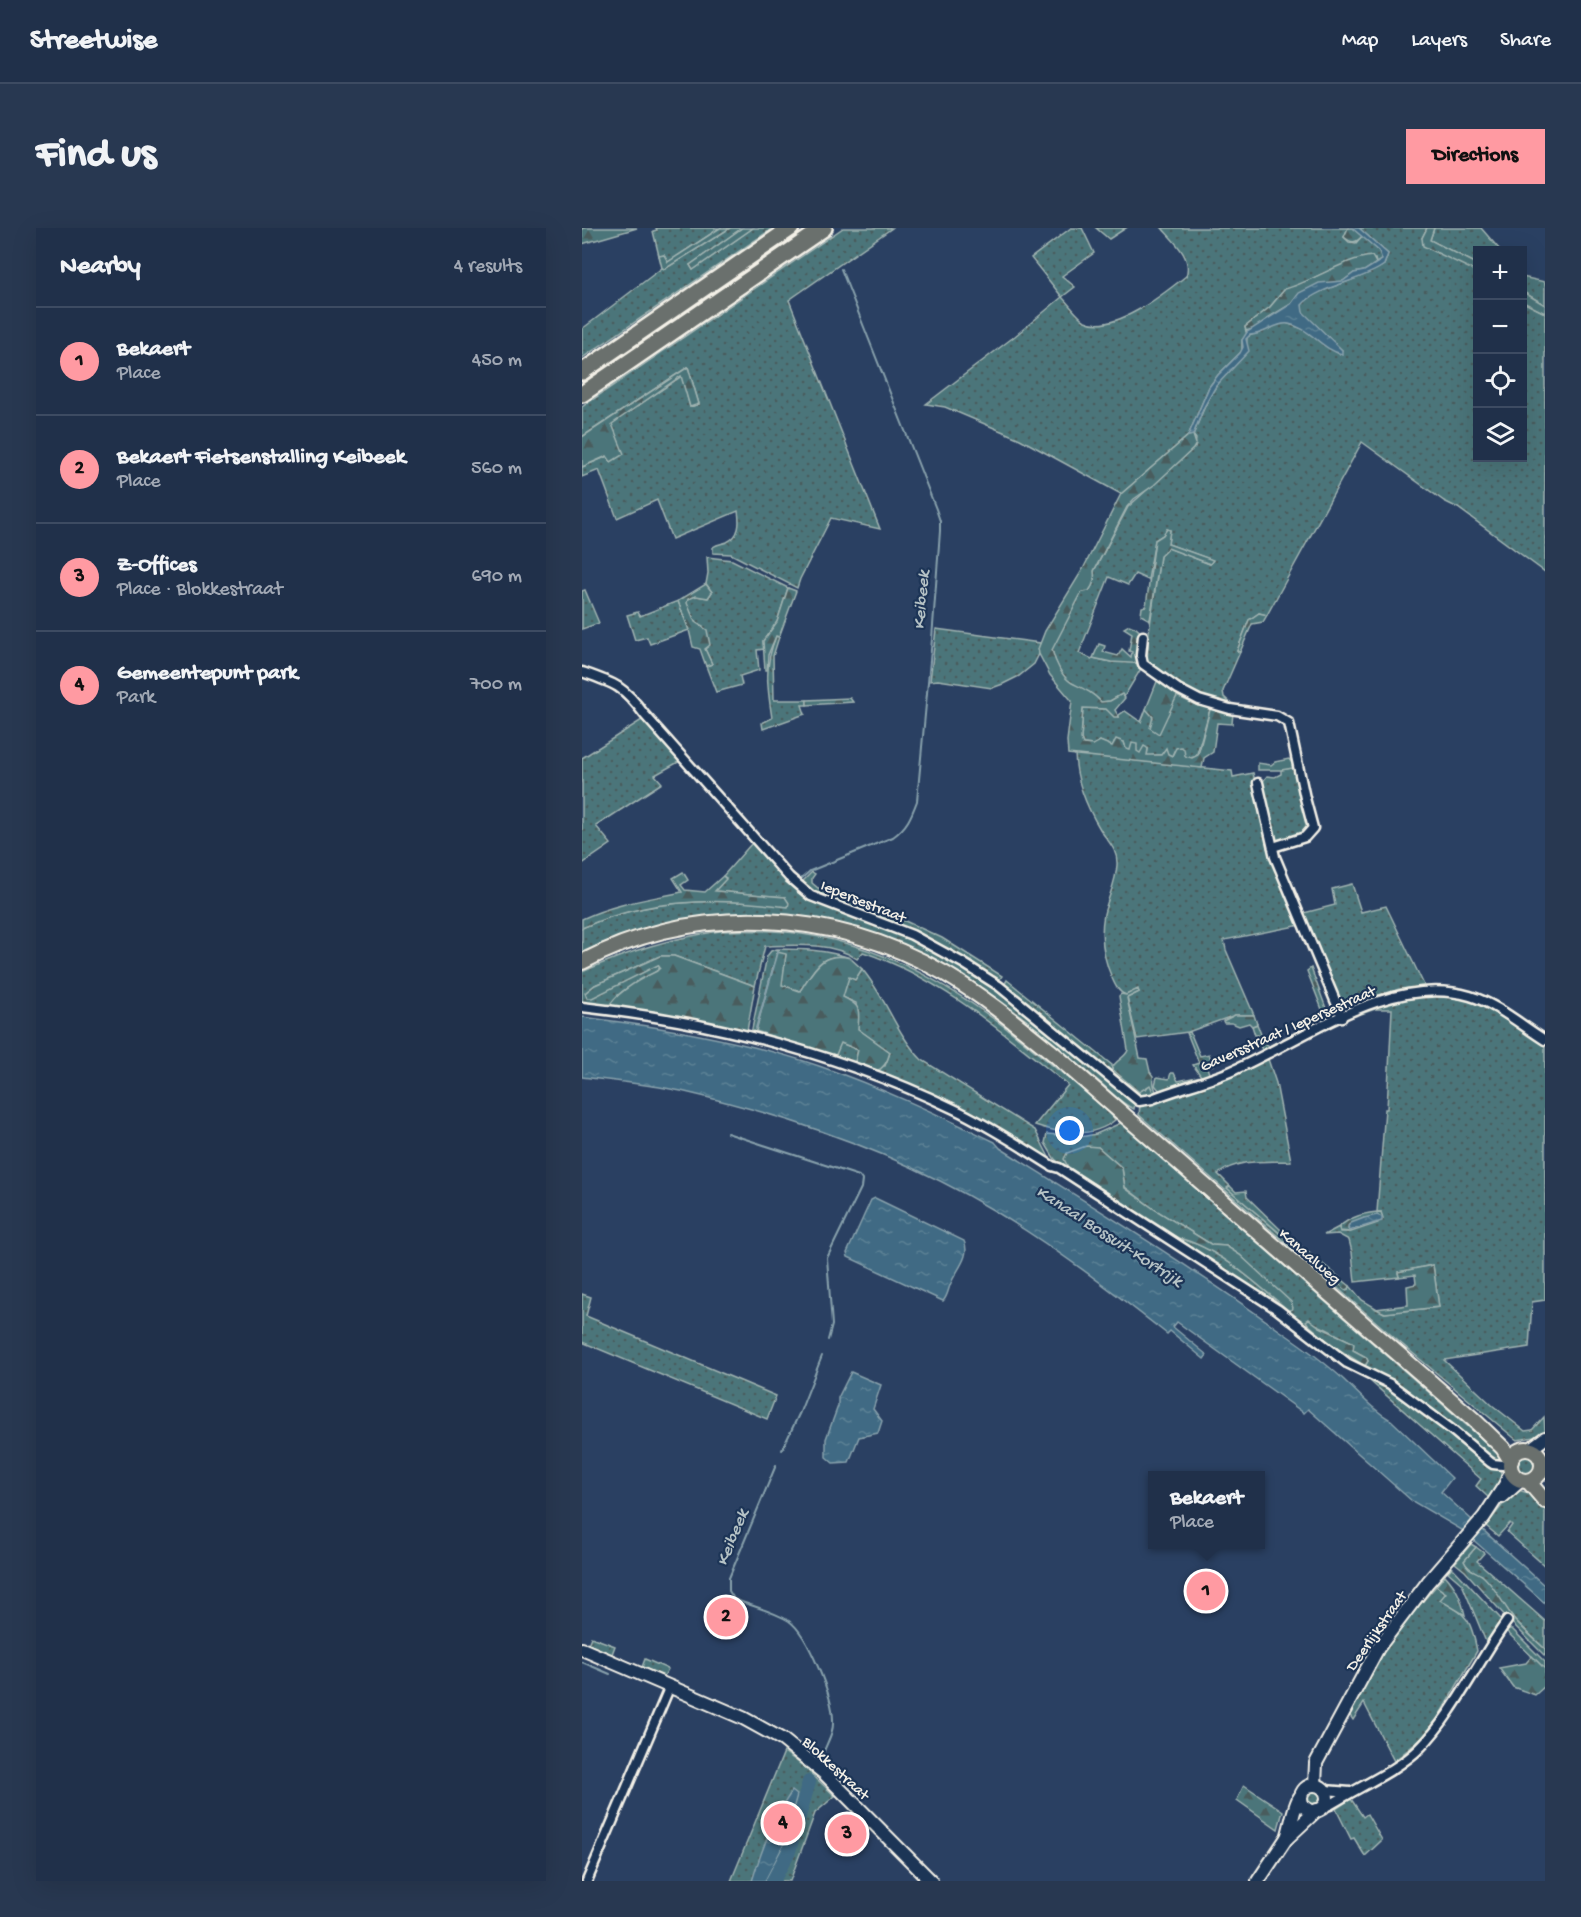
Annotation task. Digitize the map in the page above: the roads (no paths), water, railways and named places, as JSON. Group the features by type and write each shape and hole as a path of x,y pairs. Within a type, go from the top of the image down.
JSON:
{"highway":[{"path":"582,372 791,228"},
{"path":"582,394 825,228"}],"main road":[{"name":"Kanaalweg","path":"582,962 642,936 702,923 748,920 821,927 847,933 912,957 968,988 1038,1041 1127,1117 1473,1419 1503,1448 1508,1466"},
{"name":"Kanaalweg","path":"1473,1419 1507,1442 1534,1451"},
{"path":"1529,1478 1541,1466 1534,1451 1514,1455 1508,1466 1514,1476 1529,1478 1545,1490"},
{"path":"1529,1478 1545,1501"}],"street":[{"path":"1143,636 1141,656 1143,664 1178,689 1199,700 1230,709 1276,716 1289,723 1313,828 1305,837 1273,847"},
{"name":"Iepersestraat","path":"582,672 614,684 632,697 644,714 804,891 822,901 912,935 963,963 1015,998 1139,1101"},
{"path":"1258,783 1275,857 1342,1017"},
{"name":"Gaversstraat / Iepersestraat","path":"1139,1101 1152,1099 1232,1071 1342,1017 1385,999 1404,995 1435,992 1461,994 1479,999 1545,1040"},
{"path":"582,1007 653,1017 747,1036 859,1070 953,1108 1059,1168 1197,1256 1277,1309 1347,1363 1390,1384 1493,1464 1508,1466"},
{"path":"1534,1451 1545,1438"},
{"name":"Deerlijkstraat","path":"1321,1808 1327,1798 1320,1787 1316,1763 1365,1670 1378,1648 1428,1582 1487,1513 1505,1485 1508,1466"},
{"name":"Deerlijkstraat","path":"1487,1513 1529,1478"},
{"path":"1300,1797 1305,1808 1321,1808 1330,1805 1397,1765 1421,1747 1446,1715 1507,1621"},
{"name":"Blokkestraat","path":"582,1649 730,1712 768,1732 804,1756 931,1881"},
{"path":"587,1881 670,1686"},
{"path":"1258,1881 1286,1839 1292,1825 1296,1802 1306,1787 1350,1792"},
{"path":"1286,1839 1321,1808"}],"water":[{"path":"1352,228 1359,228 1388,254 1384,265 1375,271 1329,288 1309,298 1302,305 1303,312 1342,350 1342,354 1289,324 1250,335 1246,339 1249,351 1216,386 1204,407 1193,435 1188,436 1209,387 1240,353 1243,347 1242,340 1247,332 1291,304 1299,293 1319,283 1343,281 1354,273 1364,271 1382,260 1379,251"},
{"name":"Kanaal Bossuit-Kortrijk","path":"582,1017 702,1036 790,1057 842,1074 886,1092 995,1142 1000,1148 1211,1282 1328,1366 1392,1421 1452,1478 1441,1492 1545,1586 1545,1603 1462,1530 1412,1501 1308,1409 1304,1413 1177,1322 1173,1327 1207,1355 1204,1359 1170,1331 1167,1334 1061,1254 1016,1224 957,1190 842,1138 762,1112 669,1089 582,1077"},
{"path":"875,1198 964,1241 965,1257 943,1301 848,1257 847,1253 871,1200"},
{"path":"1377,1215 1382,1217 1382,1221 1349,1231 1348,1226 1351,1223"},
{"path":"851,1372 881,1385 873,1409 882,1421 878,1433 859,1437 849,1462 833,1463 826,1457 826,1439 838,1406 838,1398"},
{"path":"792,1791 797,1795 783,1846 765,1881 752,1881 769,1834"}],"waterway":[{"name":"Keibeek","path":"801,879 810,871 893,837 905,825 915,807 940,531 936,509 841,269"},
{"name":"Keibeek","path":"756,1028 778,952"},
{"name":"Keibeek","path":"727,1133 859,1176 862,1180 861,1188 827,1258 832,1325 828,1340"},
{"name":"Keibeek","path":"782,1450 822,1356"},
{"name":"Keibeek","path":"776,1465 729,1578 729,1591 734,1599 783,1617 796,1628 804,1639 824,1682 832,1710 833,1728 824,1751"},
{"path":"582,1662 610,1674"},
{"path":"773,1881 789,1851 809,1782"}],"place":[{"name":"Bekaert","path":"1206,1591"},
{"name":"Bekaert Fietsenstalling Keibeek","path":"726,1617"},
{"name":"Gemeentepunt park","path":"783,1823"},
{"name":"Z-Offices","path":"847,1834"}]}
